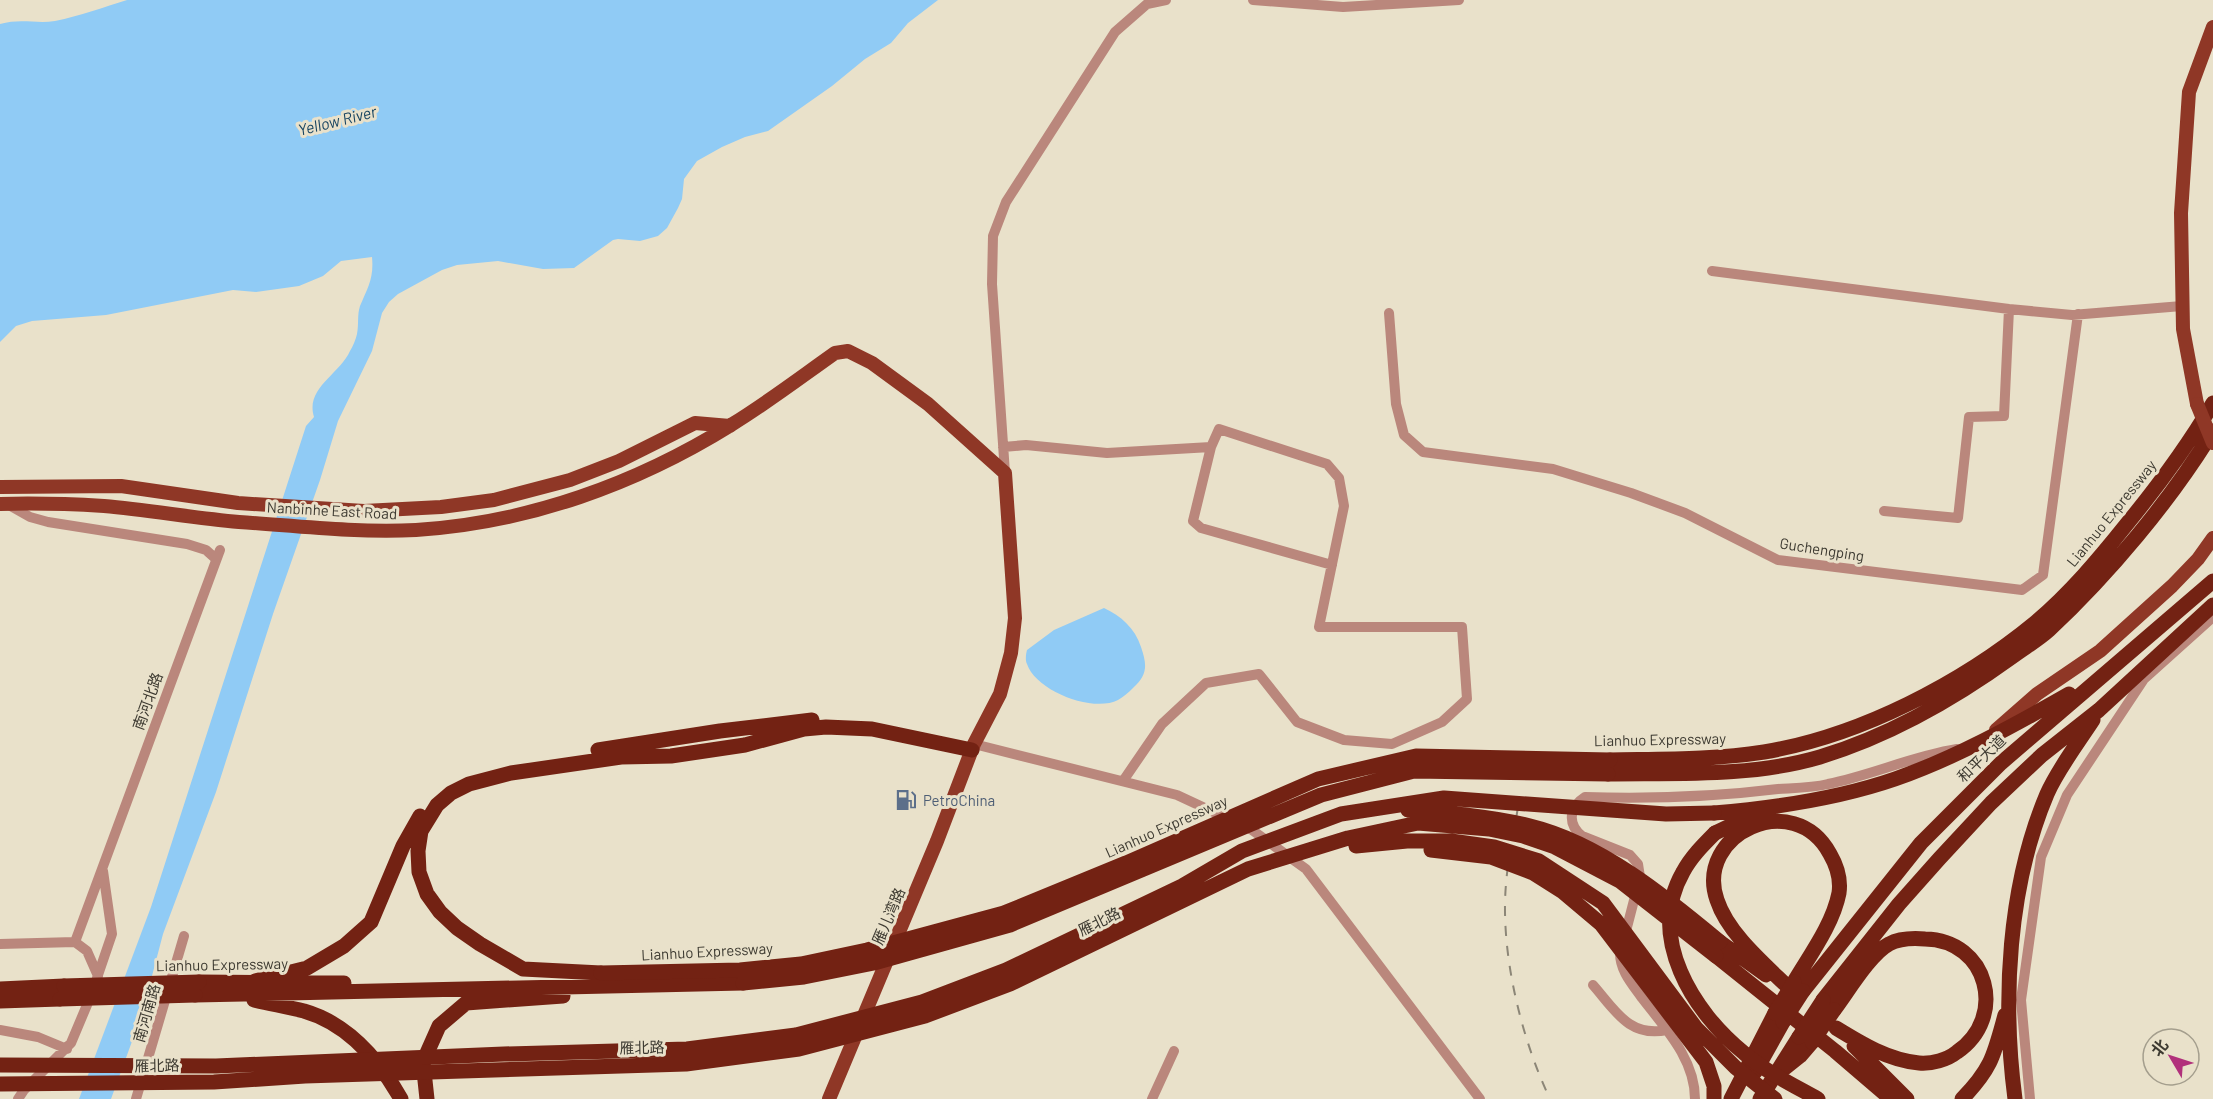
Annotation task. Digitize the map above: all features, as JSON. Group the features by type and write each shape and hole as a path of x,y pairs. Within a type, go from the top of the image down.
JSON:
{"highway":[{"name":"Lianhuo Expressway","path":"0,1001 62,993 197,988 255,981 433,985 743,983 804,977 874,963 1010,925 1321,795 1414,771 1609,767 1765,752 1807,742 1865,724 1914,700 1982,662 2037,621 2090,571 2190,442 2213,404"},
{"name":"Lianhuo Expressway","path":"197,988 231,994 600,984 801,964 867,950 1004,913 1126,863 1318,779 1416,756 1714,772 1769,767 1819,757 1869,740 1927,711 1992,671 2047,631 2108,570 2160,506 2213,431"},
{"name":"和平大道","path":"1800,991 1921,843 2001,763 2100,676 2213,582"},
{"path":"1760,1099 1778,1073 1800,1056 1805,1039 1899,904 1939,859 1991,803 2042,755 2099,710 2213,605"},
{"path":"1282,835 1341,814 1444,798 1666,814 1766,809 1894,779 1984,740 2100,676"},
{"path":"2015,1099 2011,1068 2010,998 2013,928 2024,862 2049,789 2099,710"},
{"path":"255,981 307,968 344,946 370,922 403,846 418,819 437,795 455,778 474,772 720,731 837,718 927,732 973,747"},
{"path":"600,984 523,969 480,944 457,928 440,912 427,894 419,872 418,851 421,831 437,805 451,793 469,784 511,773 621,757 671,756 745,745 804,729 826,727 872,729 973,747"},
{"path":"1766,809 1715,833 1697,851 1682,873 1673,896 1670,938 1681,975 1700,1007 1720,1032 1744,1054 1818,1099"},
{"path":"1282,835 1407,810 1493,818 1533,826 1571,841 1607,859 1679,907 1718,949 1891,1099"},
{"path":"1731,1099 1779,1017 1800,991 1836,906 1839,891 1839,873 1826,846 1815,833 1792,823 1774,820 1746,829 1723,851 1716,867 1716,900 1740,938 1800,991 1907,1099"},
{"path":"1308,851 1348,838 1418,823 1489,829 1523,836 1554,848 1620,881 1718,949 1800,991"},
{"name":"雁北路","path":"0,1065 216,1066 687,1049 796,1035 922,1002 1006,970 1182,886 1242,851 1282,835"},
{"path":"1308,851 1407,841 1451,841 1494,847 1539,861 1603,903 1696,1028 1736,1068 1775,1099"},
{"path":"1308,851 1404,848 1449,851 1491,857 1533,873 1563,892 1601,924 1706,1062 1714,1086 1714,1099"},
{"name":"雁北路","path":"0,1084 214,1082 329,1075 686,1064 799,1049 925,1016 1010,984 1248,869 1308,851"},
{"path":"1829,1005 1876,955 1889,944 1907,938 1937,940 1957,948 1969,957 1978,969 1986,995 1982,1025 1975,1037 1952,1056 1936,1062 1920,1063 1875,1052 1836,1028"},
{"path":"427,1099 423,1062 439,1026 466,1003 600,984"},
{"name":"Lianhuo Expressway","path":"0,989 62,993"},
{"path":"231,994 306,1012 342,1029 367,1050 388,1076 400,1099"},
{"path":"1962,1099 1985,1073 1994,1057 2010,998"},
{"path":"1740,1099 1779,1017"}],"main road":[{"path":"2213,27 2189,92 2181,213 2183,329 2197,404 2213,443"},
{"name":"Nanbinhe East Road","path":"3,504 103,506 236,522 363,531 416,530 470,524 550,507 627,479 678,455 730,426 836,353 848,351 872,363 928,404 1005,473"},
{"name":"Nanbinhe East Road","path":"0,487 121,486 238,503 364,511 415,510 468,504 536,490 611,464 695,423 730,426"},
{"name":"雁儿湾路","path":"829,1099 937,841 973,747 1000,694 1011,653 1015,618 1005,473"},
{"path":"1984,740 2037,694 2100,651 2172,586 2198,559 2213,538"}],"street":[{"path":"1005,473 992,284 993,236 1006,202 1114,32 1147,4 1166,0"},
{"path":"1253,0 1343,7 1459,0"},
{"path":"1712,271 2009,309 2078,314 2182,306"},
{"path":"1884,511 1958,518 1969,417 2004,416 2009,309"},
{"name":"Guchengping","path":"1389,313 1395,404 1404,435 1423,452 1553,469 1631,493 1685,513 1778,560 2022,590 2043,575 2078,314"},
{"path":"1123,781 1162,724 1206,683 1259,674 1297,722 1344,740 1392,744 1442,722 1467,699 1462,627 1319,627 1332,565 1344,506 1340,478 1327,464 1219,429 1210,447 1193,521 1201,528 1332,565"},
{"path":"1003,447 1026,445 1107,453 1210,447"},
{"name":"南河北路","path":"3,504 30,517 48,522 187,544 218,554 75,942"},
{"path":"2030,1099 2021,1000 2041,858 2067,795 2144,679 2213,617"},
{"path":"973,747 1002,750 1177,795 1252,830 1306,869 1480,1099"},
{"path":"1695,1099 1695,1086 1681,1049 1626,976 1619,955 1640,877 1638,864 1630,855 1577,832 1573,826 1572,812 1579,801 1585,797 1718,796 1827,784 1889,768 1932,753 1966,747"},
{"path":"2049,789 2067,795"},
{"name":"南河北路","path":"18,1099 24,1090 67,1049 78,1029 98,976 112,934 104,864"},
{"name":"南河南路","path":"136,1099 184,936"},
{"path":"0,944 75,942 87,951 98,976"},
{"path":"1593,985 1624,1021 1633,1028 1655,1033 1667,1030"},
{"path":"0,1030 38,1037 67,1049"},
{"path":"1152,1099 1174,1051"}],"water":[{"name":"Yellow River","path":"127,0 938,0 908,23 891,43 865,59 832,86 768,131 745,137 697,161 684,179 682,199 678,208 667,228 658,236 640,241 613,240 574,268 543,269 498,261 457,265 442,270 398,294 389,302 382,313 372,351 338,421 216,792 163,934 142,1014 111,1099 79,1099 151,907 306,426 314,417 314,398 345,359 357,336 359,309 372,271 372,257 341,261 323,276 299,286 256,292 233,290 106,315 32,321 16,326 0,342 0,24 15,21 55,21"},
{"path":"1104,608 1127,623 1135,634 1143,653 1144,674 1128,693 1118,700 1094,704 1053,691 1032,674 1027,664 1027,650 1054,630"}],"railway":[{"path":"1518,807 1506,884 1506,938 1522,1022 1550,1099"}],"place":[{"name":"PetroChina","path":"906,800"}]}
